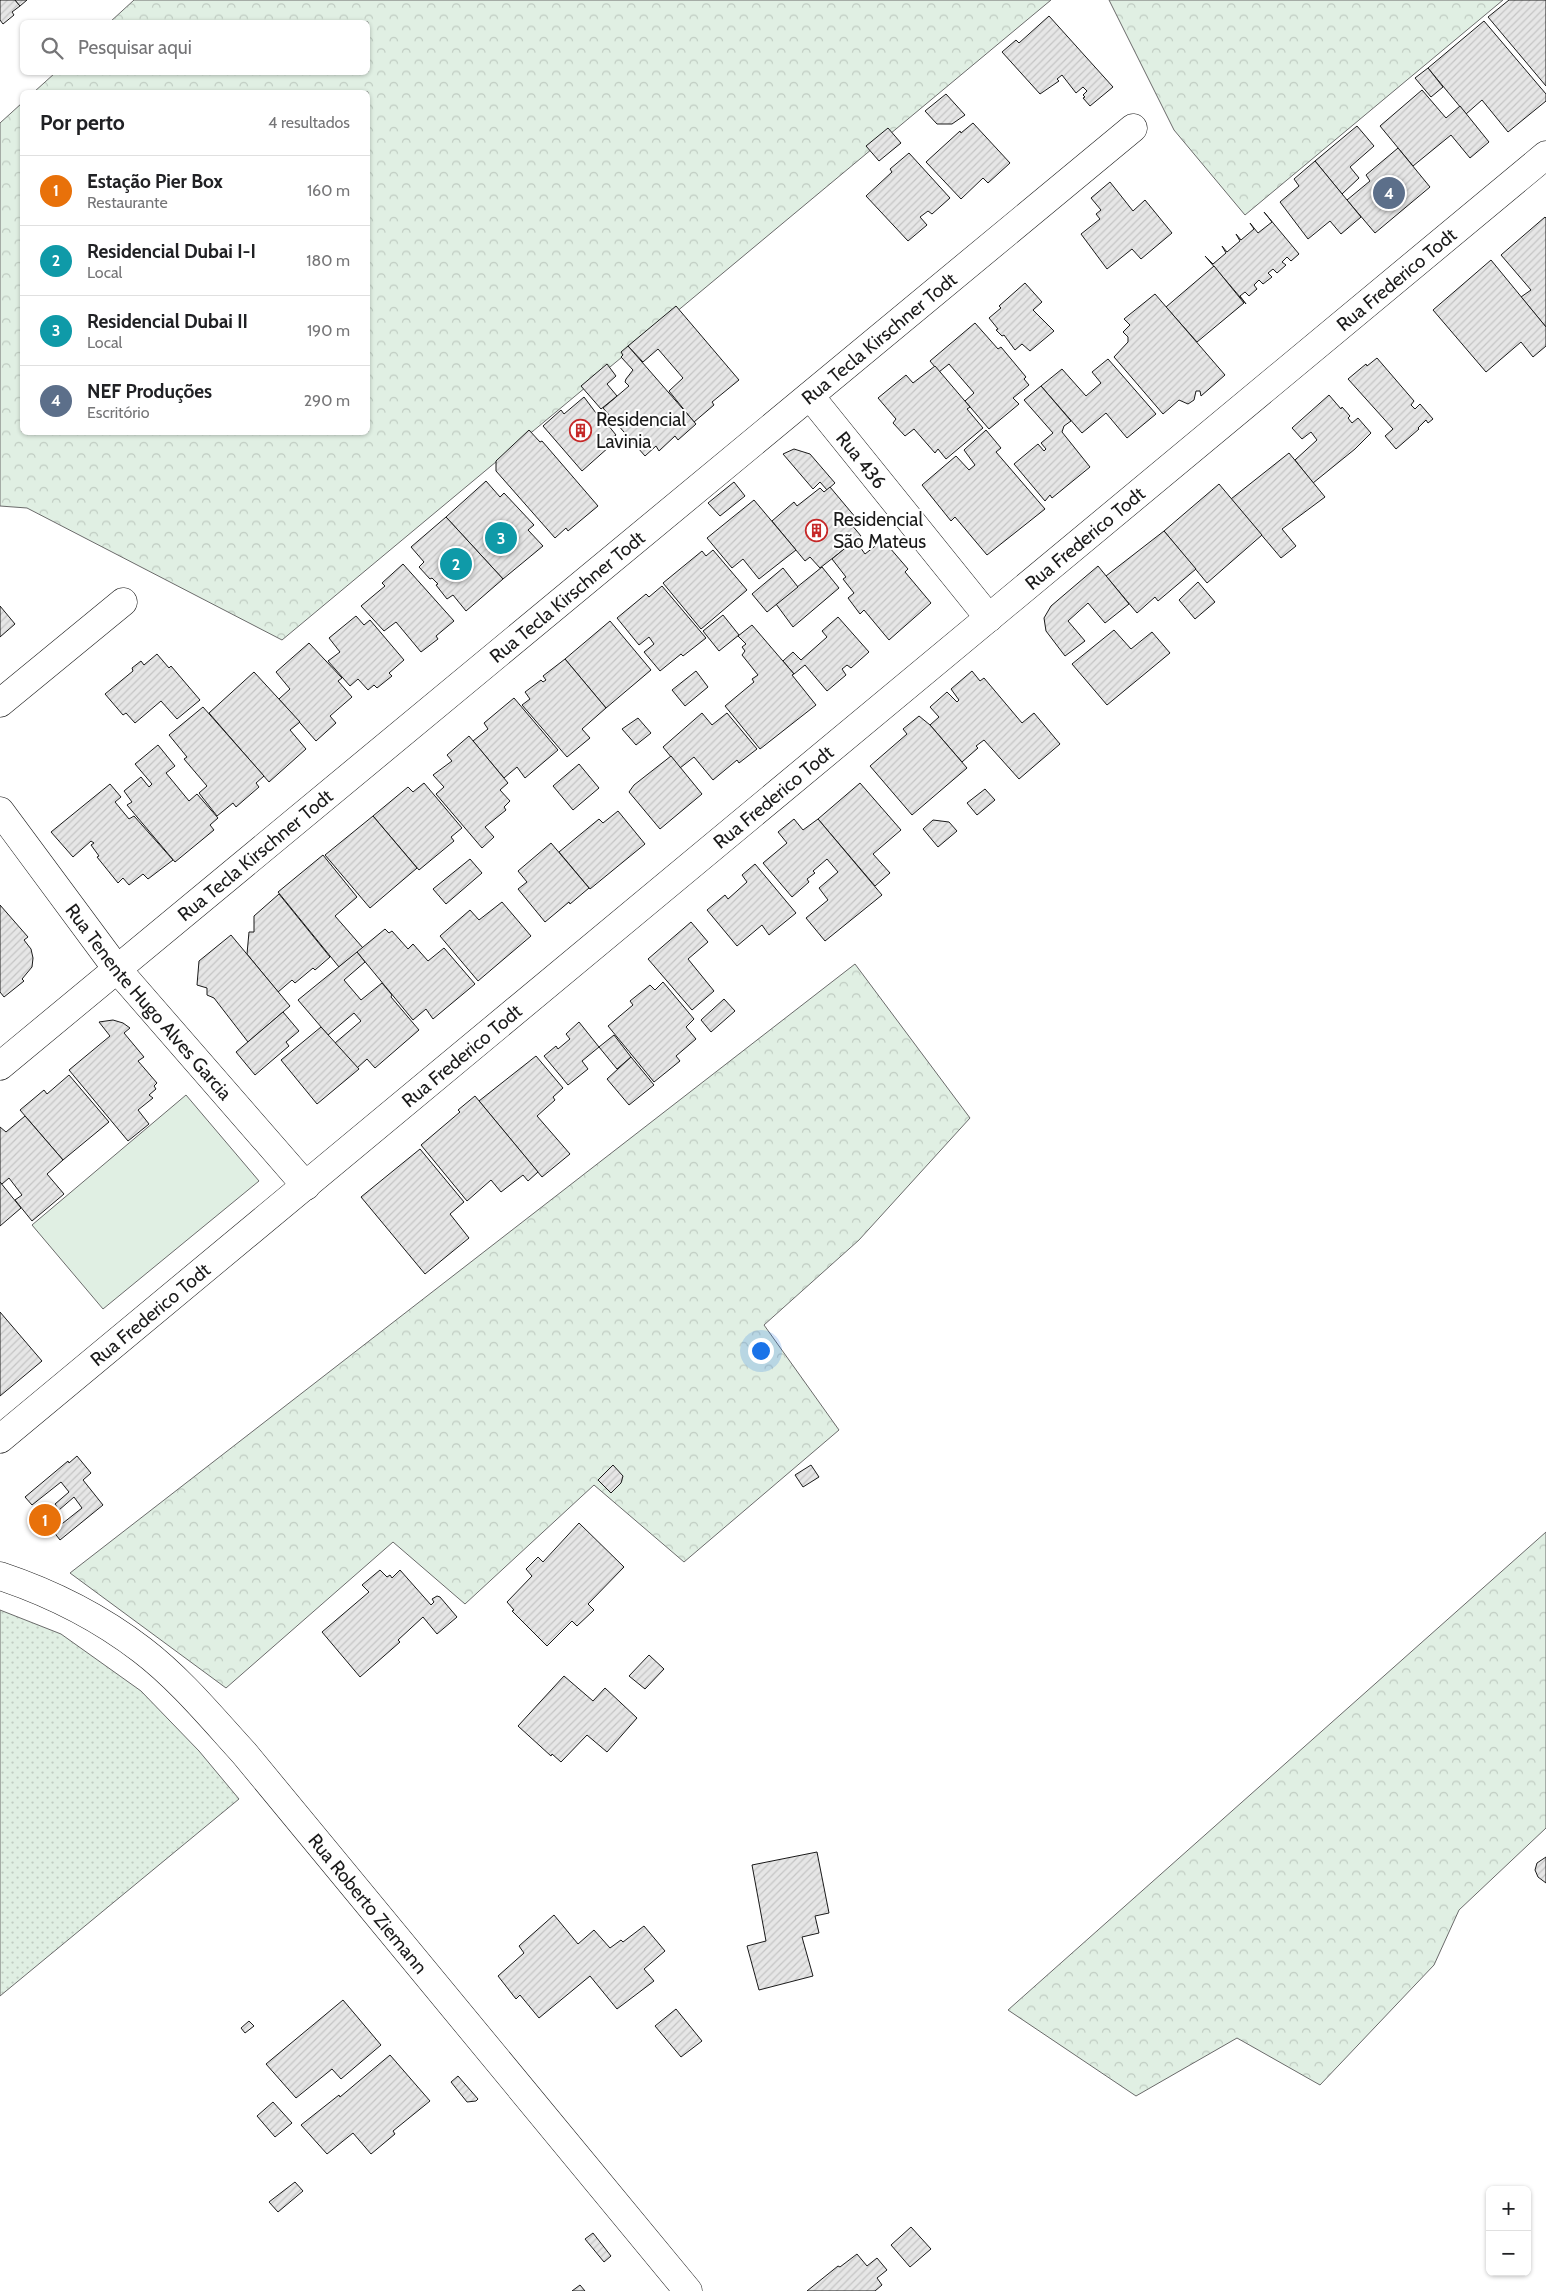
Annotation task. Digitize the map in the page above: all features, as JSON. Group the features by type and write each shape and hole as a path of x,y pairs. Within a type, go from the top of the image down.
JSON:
{"street":[{"name":"Rua Tecla Kirschner Todt","path":"0,1066 1133,128"},
{"name":"Rua Frederico Todt","path":"0,1439 1546,155"},
{"name":"Rua 436","path":"810,396 989,618"},
{"path":"0,704 123,602"},
{"name":"Rua Tenente Hugo Alves Garcia","path":"0,812 117,969 306,1186"},
{"name":"Rua Roberto Ziemann","path":"0,1576 51,1595 86,1612 118,1632 143,1651 194,1698 244,1753 688,2291"}],"green space":[{"path":"134,0 1051,0 282,640 27,508 0,506 0,123 20,105 20,435 370,435 370,90 36,90 53,75 370,75 370,20 112,20"},
{"path":"1109,0 1503,0 1245,215 1174,130"},
{"path":"855,964 970,1118 859,1240 764,1325 839,1430 684,1562 594,1485 465,1604 393,1542 226,1688 70,1573"},
{"path":"186,1095 259,1181 103,1309 32,1225"},
{"path":"1546,1532 1546,1828 1459,1910 1434,1965 1320,2085 1237,2038 1136,2096 1008,2010"},
{"path":"0,1610 61,1634 141,1691 199,1751 239,1799 0,1996"}],"building":[{"path":"0,0 15,0 20,6 12,12 14,15 3,24 0,20"},
{"path":"15,0 27,0 20,6"},
{"path":"1509,0 1546,0 1546,86 1488,17"},
{"path":"1049,16 1113,87 1090,106 1083,98 1087,91 1083,87 1076,93 1062,75 1057,79 1059,81 1040,94 1002,52 1016,40 1019,43"},
{"path":"1484,21 1546,94 1546,101 1508,132 1482,100 1466,114 1428,68"},
{"path":"1428,68 1443,87 1431,97 1415,78"},
{"path":"1422,90 1446,118 1460,106 1489,142 1470,158 1451,135 1413,166 1380,126"},
{"path":"946,94 965,115 952,124 937,124 925,111"},
{"path":"973,123 1010,163 988,183 983,178 961,199 926,162 960,131 961,133"},
{"path":"1357,126 1374,146 1350,167 1359,178 1342,194 1315,161"},
{"path":"888,128 901,143 879,161 866,146"},
{"path":"1398,148 1430,187 1375,233 1347,200 1370,181 1366,175"},
{"path":"909,153 950,198 932,214 928,211 920,217 927,225 908,241 866,196 892,172 890,169"},
{"path":"1315,161 1361,217 1341,234 1330,221 1308,239 1280,202 1299,186 1294,179"},
{"path":"1110,182 1133,211 1145,200 1172,233 1141,259 1132,249 1107,269 1081,234 1100,219 1096,214 1101,210 1091,198"},
{"path":"1264,212 1299,254 1291,261 1287,257 1282,262 1286,265 1277,273 1273,269 1268,273 1272,277 1263,284 1259,280 1254,285 1257,289 1249,296 1245,292 1240,296 1246,304 1205,256 1213,264 1226,253 1222,246 1227,252 1240,241 1236,234 1241,240 1254,229 1250,223 1258,233 1272,222"},
{"path":"1545,217 1546,327 1521,297 1531,290 1501,255"},
{"path":"1491,260 1546,327 1546,346 1533,357 1521,342 1486,372 1433,310"},
{"path":"1214,266 1244,303 1197,342 1166,307"},
{"path":"1025,283 1042,302 1033,310 1054,331 1030,351 1022,344 1015,350 1004,335 1002,336 996,330 998,329 989,318 1001,308 999,306"},
{"path":"1155,294 1225,375 1201,396 1200,391 1196,391 1194,400 1188,404 1179,400 1163,414 1114,357 1128,342 1128,337 1123,332 1130,325 1124,319"},
{"path":"676,306 739,380 712,402 714,405 694,422 669,391 683,378 658,349 643,362 628,346"},
{"path":"975,323 998,349 1001,347 1026,377 1024,379 1029,385 1013,398 1019,404 989,429 965,401 974,393 949,364 939,372 930,361"},
{"path":"628,346 696,424 678,440 675,436 659,451 656,446 645,456 603,408 629,386 625,382 633,370 621,357 623,355 621,352"},
{"path":"1377,358 1414,401 1411,405 1415,409 1420,404 1433,419 1428,423 1426,420 1419,429 1396,449 1385,436 1393,429 1348,379 1366,364 1367,366"},
{"path":"1108,359 1156,414 1127,438 1106,413 1082,433 1041,386 1062,369 1086,396 1101,383 1092,372"},
{"path":"607,364 616,376 607,384 617,396 601,409 581,386"},
{"path":"935,366 970,407 967,409 983,428 946,459 938,449 935,453 914,429 905,436 893,423 896,419 878,398 906,375 913,383"},
{"path":"1041,386 1071,421 1064,426 1062,432 1090,467 1052,498 1050,495 1045,501 1014,464 1038,444 1044,451 1046,449 1041,443 1053,433 1024,400"},
{"path":"1329,395 1350,416 1348,418 1352,423 1358,418 1371,433 1355,449 1313,483 1295,460 1317,440 1311,432 1302,439 1292,428"},
{"name":"Residencial Lavinia","path":"584,397 602,421 604,420 616,435 606,443 609,447 582,471 543,426 561,410 564,414"},
{"path":"529,430 540,442 542,441 598,506 568,531 566,528 555,538 496,471 496,461"},
{"path":"986,430 1001,448 996,452 1045,509 987,555 955,517 951,521 922,485 956,456 969,470 975,465 964,450"},
{"path":"794,449 810,454 835,483 827,490 820,482 813,489 783,454"},
{"path":"1289,453 1325,497 1282,529 1296,546 1281,558 1231,499"},
{"path":"486,481 500,497 504,493 534,525 528,530 543,546 503,579 446,517"},
{"path":"734,482 745,496 720,516 708,503"},
{"path":"1219,484 1262,535 1207,583 1164,531"},
{"name":"Residencial São Mateus","path":"830,487 856,518 851,524 861,536 820,568 810,557 805,561 772,521 794,502 797,506 820,488 824,492"},
{"path":"754,500 796,550 759,579 743,559 732,568 707,538"},
{"path":"446,517 503,579 466,611 453,595 447,599 436,585 438,584 432,578 430,579 419,567 424,562 411,547"},
{"path":"1164,531 1196,569 1158,601 1155,597 1137,613 1106,576"},
{"path":"855,540 865,554 883,540 908,569 905,572 931,603 889,640 864,610 860,614 848,598 854,593 843,579 846,577 832,559"},
{"path":"713,550 747,590 701,629 663,583 702,551 706,556"},
{"path":"403,564 454,621 436,636 438,639 421,652 396,622 384,631 361,606 385,586 382,583"},
{"path":"1098,566 1129,604 1105,623 1088,603 1068,621 1085,641 1065,656 1046,631 1044,618 1051,606"},
{"path":"822,567 839,588 793,627 776,604"},
{"path":"783,568 798,587 767,612 752,594"},
{"path":"1198,582 1215,602 1195,619 1179,600"},
{"path":"662,586 706,638 683,656 681,654 660,671 644,652 654,644 649,637 639,645 617,618 646,594 649,597"},
{"path":"0,606 15,624 0,637"},
{"path":"723,615 739,635 719,651 703,631"},
{"path":"356,616 364,625 370,620 404,660 389,673 392,676 377,688 374,685 368,690 358,679 350,686 328,661 340,652 329,638"},
{"path":"838,617 869,652 851,668 847,665 842,669 846,675 827,691 805,665 794,674 783,661 793,652 801,660 827,637 822,631"},
{"path":"610,621 651,670 606,708 565,659"},
{"path":"752,625 794,674 792,675 816,705 760,749 725,706 754,682 752,679 758,675 742,655 745,651 742,647 746,644 738,636"},
{"path":"1114,630 1131,649 1152,632 1170,653 1107,705 1072,664"},
{"path":"309,643 342,678 338,681 352,697 330,716 336,723 316,741 279,699 290,689 276,672"},
{"path":"157,654 169,668 171,666 200,700 177,719 161,701 135,723 126,713 123,715 105,694 133,671 132,668 141,661 144,665"},
{"path":"565,659 606,708 582,729 590,738 567,757 522,705 530,699 525,692 541,680 543,682 546,680 543,676"},
{"path":"696,671 708,687 685,706 672,690"},
{"path":"972,671 980,681 984,678 1022,723 1034,713 1060,744 1019,779 984,740 962,762 930,725 939,717 930,707 947,692 957,702 959,700 951,689"},
{"path":"254,672 300,722 290,730 306,749 269,782 209,713"},
{"path":"514,698 558,750 525,778 517,767 504,778 473,741 488,729 484,723"},
{"path":"203,707 264,776 256,783 259,787 236,807 233,803 217,816 199,793 207,786 184,759 187,757 169,735"},
{"path":"702,713 712,725 727,713 757,749 739,763 737,760 713,780 694,757 680,768 663,747"},
{"path":"919,716 930,725 967,768 912,815 870,766 907,734 903,729"},
{"path":"638,718 651,733 636,745 622,729"},
{"path":"469,736 508,783 500,790 510,801 504,807 506,810 485,827 494,837 482,848 436,794 444,787 433,775 452,761 447,755"},
{"path":"158,745 175,766 166,773 189,801 197,794 218,818 210,825 214,830 175,862 127,805 132,802 124,791 141,777 149,787 152,784 135,764"},
{"path":"671,756 702,794 660,829 629,792 634,785"},
{"path":"579,764 599,788 573,810 553,786"},
{"path":"424,783 462,828 451,837 454,841 419,870 373,816 408,787 413,792"},
{"path":"860,783 901,830 873,854 890,873 875,886 818,819"},
{"path":"110,784 121,797 115,802 129,819 134,816 173,860 148,879 143,874 129,885 123,878 118,883 97,857 99,856 91,845 94,843 91,841 73,857 51,832"},
{"path":"985,789 995,800 977,815 967,803"},
{"path":"618,811 645,844 590,889 559,852 599,819 603,823"},
{"path":"373,816 417,868 370,908 325,855"},
{"path":"794,819 803,830 818,819 882,895 825,941 806,918 828,900 819,888 838,872 827,859 813,871 815,873 807,879 809,882 792,897 763,863 787,843 778,832"},
{"path":"933,820 949,822 957,831 938,847 923,829"},
{"path":"551,843 589,888 545,922 518,889 527,882 518,871"},
{"path":"323,855 357,897 335,916 363,948 339,967 278,892"},
{"path":"470,859 482,873 446,904 433,889"},
{"path":"755,864 796,913 769,935 762,925 737,946 707,910 725,895 728,899 747,882 742,875"},
{"path":"279,894 330,957 315,970 313,968 295,983 292,980 278,992 247,954 249,932 254,932 254,916"},
{"path":"502,902 531,936 478,981 440,936 470,910 479,920"},
{"path":"0,905 28,937 24,940 31,949 33,958 32,967 22,979 24,981 4,997 0,992"},
{"path":"691,922 708,942 688,959 714,991 692,1010 648,959"},
{"path":"385,929 389,933 392,931 408,949 413,944 428,961 444,948 475,984 433,1019 426,1009 413,1020 357,952"},
{"path":"231,935 290,1006 248,1042 214,998 207,995 207,988 197,985 199,961"},
{"path":"357,952 365,962 344,980 361,1000 382,983 392,995 391,997 419,1030 375,1068 367,1059 357,1068 335,1043 361,1021 354,1013 328,1035 298,1000"},
{"path":"663,982 694,1019 686,1027 696,1039 676,1056 680,1061 654,1082 608,1026 633,1005 630,1001 650,985 655,990"},
{"path":"724,999 735,1011 711,1032 701,1020"},
{"path":"283,1012 299,1031 286,1042 289,1046 255,1075 236,1052"},
{"path":"113,1020 123,1023 130,1028 124,1033 144,1057 138,1061 157,1083 154,1086 156,1089 149,1095 153,1098 138,1110 149,1124 128,1141 69,1070 110,1036 99,1022"},
{"path":"579,1022 599,1047 582,1061 588,1069 568,1085 544,1056 556,1046 558,1049 570,1039 566,1034"},
{"path":"321,1027 359,1069 317,1104 281,1060"},
{"path":"614,1035 631,1057 617,1069 599,1047"},
{"path":"536,1056 563,1088 553,1097 555,1100 537,1116 570,1154 542,1177 479,1101"},
{"path":"631,1057 654,1085 629,1105 607,1079"},
{"path":"69,1075 109,1122 63,1160 20,1110 44,1090 47,1094"},
{"path":"475,1096 538,1172 528,1181 523,1175 501,1192 491,1180 467,1201 421,1145 460,1112 458,1110"},
{"path":"25,1116 63,1160 47,1174 64,1194 32,1221 15,1200 22,1195 9,1178 2,1184 0,1182 0,1127 6,1132"},
{"path":"420,1149 464,1202 450,1214 469,1238 425,1274 361,1197"},
{"path":"0,1182 21,1208 0,1226"},
{"path":"0,1312 42,1361 0,1396"},
{"path":"77,1456 91,1473 83,1480 103,1505 60,1540 53,1531 82,1508 74,1497 59,1510 55,1504 69,1492 61,1482 32,1505 25,1497 68,1461 69,1463"},
{"path":"613,1465 623,1476 621,1483 611,1493 598,1480"},
{"path":"811,1465 819,1477 803,1487 795,1475"},
{"path":"579,1523 624,1567 588,1604 594,1610 577,1626 572,1621 547,1646 512,1611 514,1610 507,1602 532,1576 526,1569 538,1557 543,1562"},
{"path":"380,1570 387,1577 390,1575 392,1578 400,1570 431,1605 434,1602 432,1599 437,1596 440,1597 457,1617 437,1634 423,1617 398,1640 400,1642 360,1677 322,1632 369,1592 362,1585"},
{"path":"649,1655 664,1669 645,1689 629,1676"},
{"path":"564,1676 593,1701 605,1688 637,1718 607,1752 587,1735 561,1762 552,1754 551,1756 518,1726"},
{"path":"817,1852 829,1913 815,1916 819,1933 802,1937 813,1976 759,1990 747,1946 766,1941 752,1865"},
{"path":"1546,1857 1546,1883 1538,1877 1535,1870 1537,1863"},
{"path":"554,1915 578,1944 594,1930 610,1948 621,1940 623,1942 644,1926 665,1951 644,1969 654,1981 617,2009 590,1976 539,2018 520,1995 516,1999 498,1976 524,1953 519,1946"},
{"path":"343,2000 381,2045 341,2079 332,2069 296,2098 266,2064"},
{"path":"676,2009 702,2041 681,2057 655,2026"},
{"path":"249,2021 254,2026 245,2033 241,2028"},
{"path":"390,2055 430,2101 393,2131 395,2134 371,2154 353,2133 327,2154 301,2125 339,2095 340,2097"},
{"path":"458,2076 478,2099 476,2101 467,2102 451,2082"},
{"path":"273,2102 292,2123 275,2137 257,2116"},
{"path":"295,2182 303,2191 278,2212 269,2202"},
{"path":"911,2227 931,2249 910,2267 891,2245"},
{"path":"593,2233 611,2256 604,2262 585,2239"},
{"path":"857,2254 867,2266 877,2258 887,2270 877,2278 882,2285 875,2291 807,2291 838,2266 840,2267"},
{"path":"580,2285 585,2291 572,2291"}],"place":[{"name":"NEF Produções","path":"1389,193"},
{"name":"Residencial Lavinia","path":"580,430"},
{"name":"Residencial São Mateus","path":"817,530"},
{"name":"Residencial Dubai II","path":"501,538"},
{"name":"Residencial Dubai I-I","path":"456,564"},
{"name":"Estação Pier Box","path":"45,1520"}]}
